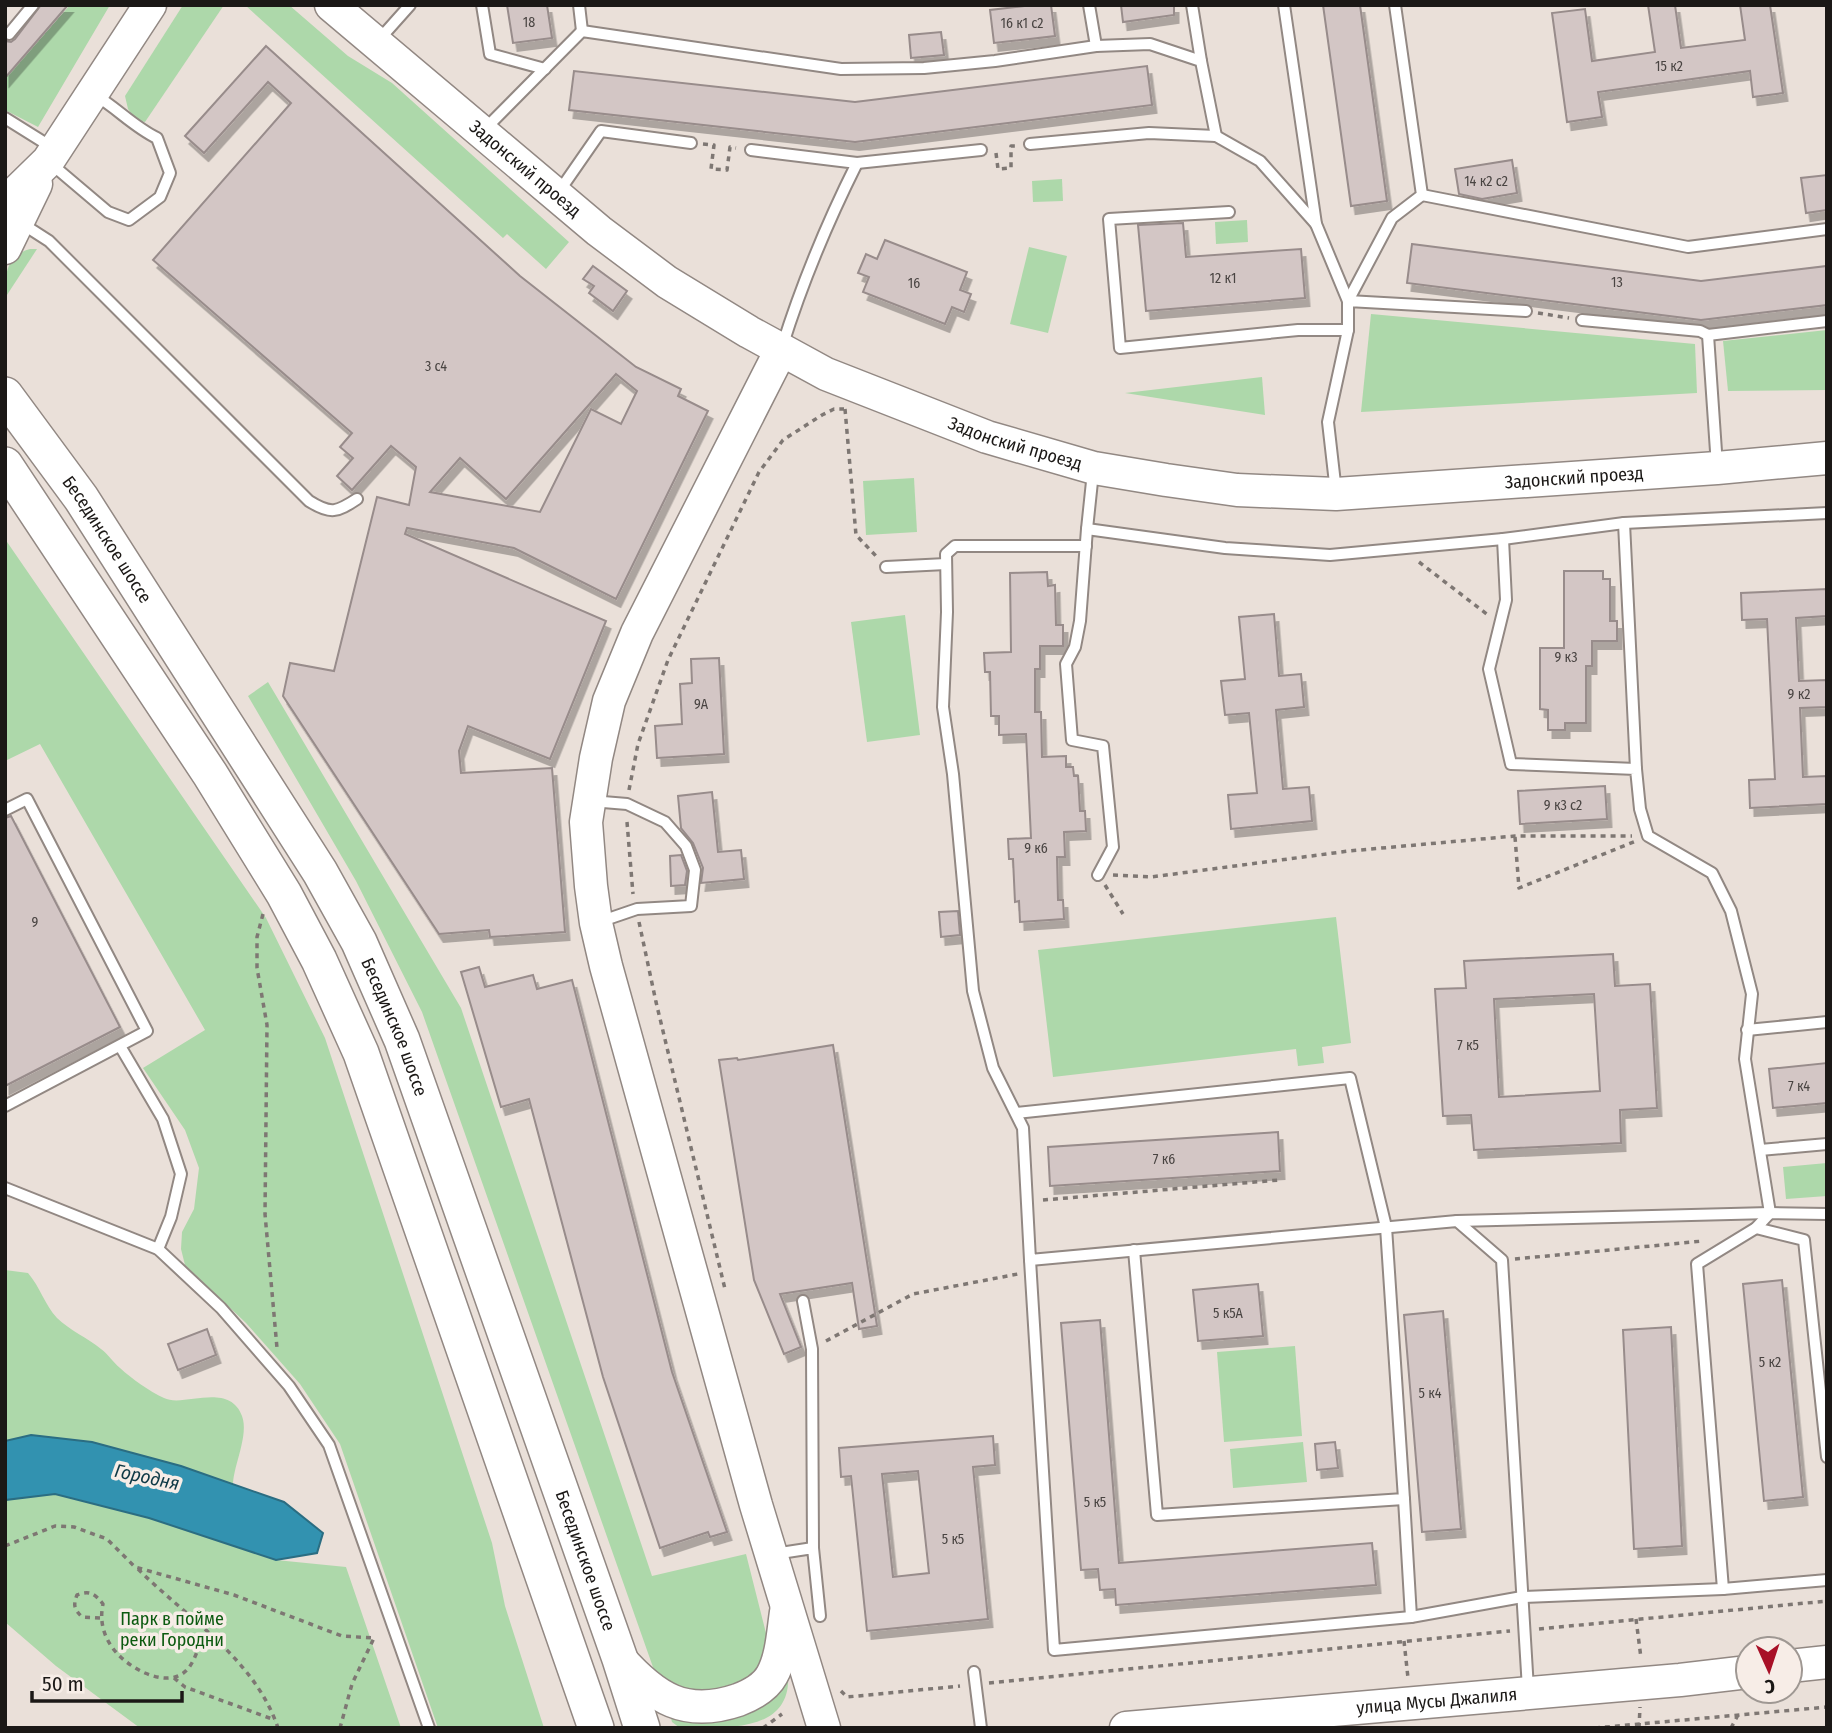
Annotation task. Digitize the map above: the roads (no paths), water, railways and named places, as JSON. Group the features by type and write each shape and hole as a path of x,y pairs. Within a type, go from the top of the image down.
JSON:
{"main road":[{"name":"Бесединское шоссе","path":"5,395 81,498 320,872 359,942 402,1040 642,1728"},
{"path":"5,465 210,774 284,894 319,960 361,1054 597,1728"}],"street":[{"path":"9,230 52,155 150,5"},
{"name":"Задонский проезд","path":"331,5 375,45 482,131 598,231 667,282 781,350 827,374 987,437 1094,468 1237,490 1336,494 1827,458"},
{"path":"781,350 637,634 609,701 586,822 596,923 631,1063 771,1555 824,1728"},
{"path":"620,1659 636,1677 674,1704 704,1707 731,1702 755,1692 765,1685 773,1674 787,1607"},
{"path":"1804,1664 1827,1662"},
{"name":"улица Мусы Джалиля","path":"1126,1728 1734,1674"}],"lane":[{"path":"9,34 33,5"},
{"path":"375,45 411,5"},
{"path":"482,5 490,54 545,69"},
{"path":"579,5 582,31"},
{"path":"1088,5 1096,46"},
{"path":"1192,5 1200,61 1216,136"},
{"path":"1284,5 1316,224 1348,300 1348,330 1328,422 1336,494"},
{"path":"1395,5 1422,195"},
{"path":"482,131 582,31"},
{"path":"582,31 841,69 924,68 1096,46 1150,44 1200,61"},
{"path":"5,118 52,155 108,212 129,220 160,197 170,173 157,138 140,130 117,108 93,93"},
{"path":"556,195 601,131 691,143"},
{"path":"1030,144 1149,133 1216,136 1260,161 1316,224"},
{"path":"751,150 857,163 981,150"},
{"path":"781,350 797,298 828,222 857,163"},
{"path":"1348,300 1392,218 1422,195 1688,247 1827,229"},
{"path":"1229,212 1109,219 1120,348 1298,330 1348,330"},
{"path":"9,230 49,241 309,502 323,510 338,511 357,499"},
{"path":"1348,300 1526,311"},
{"path":"1583,320 1700,331 1708,335 1827,321"},
{"path":"1708,335 1717,468"},
{"path":"1094,468 1080,621 1075,647 1066,664 1072,740 1103,746 1113,847 1098,875"},
{"path":"1087,529 1225,548 1330,555 1503,539 1624,523 1827,513"},
{"path":"1624,523 1640,809 1648,836 1712,873 1731,911 1752,994 1745,1059 1770,1213"},
{"path":"1503,539 1507,600 1489,669 1511,764 1636,769"},
{"path":"1086,546 955,547 946,554 947,611 943,707 953,774 973,991 993,1068 1023,1128 1054,1650 1410,1617 1522,1597 1723,1589 1827,1580"},
{"path":"886,567 946,564"},
{"path":"5,810 27,799 147,1031 5,1106"},
{"path":"589,801 627,804 665,822 686,845 695,870 691,906 637,909 596,923"},
{"path":"1747,1030 1827,1022"},
{"path":"120,1046 163,1119 181,1174 171,1217 158,1249"},
{"path":"1016,1113 1350,1078 1386,1227 1410,1617"},
{"path":"1760,1150 1827,1144"},
{"path":"5,1188 158,1249 221,1308 289,1386 329,1444 429,1728"},
{"path":"1723,1589 1697,1264 1756,1228 1770,1213"},
{"path":"1030,1260 1457,1221 1827,1214"},
{"path":"1457,1221 1502,1260 1528,1692"},
{"path":"1756,1228 1804,1240 1827,1457"},
{"path":"1134,1250 1157,1515 1404,1499"},
{"path":"803,1301 812,1349 813,1548 820,1616"},
{"path":"771,1555 813,1548"},
{"path":"974,1672 981,1728"}],"water":[{"name":"Городня","path":"31,1435 92,1442 181,1466 284,1502 323,1533 317,1553 276,1560 149,1518 55,1494 5,1500 5,1441"}],"park label":[{"name":"Парк в пойме реки Городни","path":"172,1629"}]}
